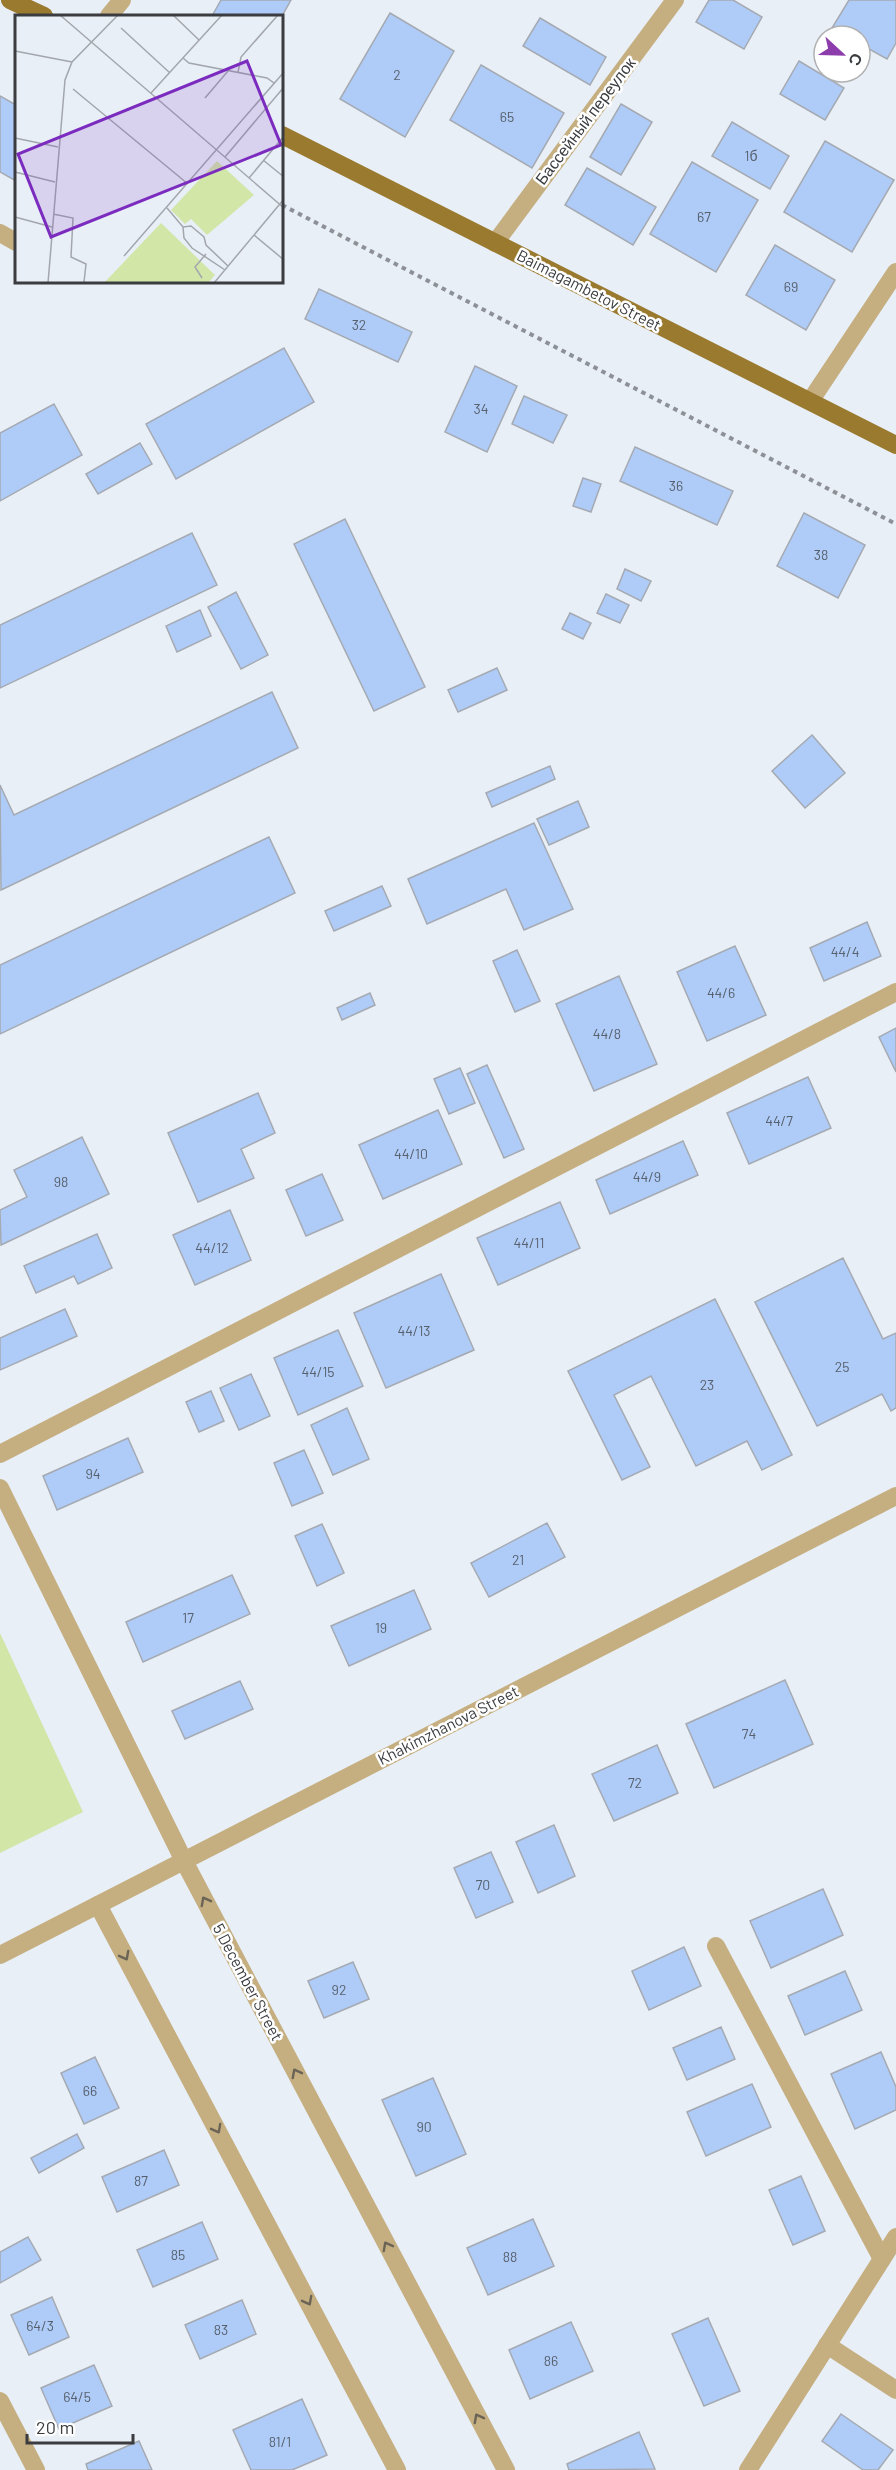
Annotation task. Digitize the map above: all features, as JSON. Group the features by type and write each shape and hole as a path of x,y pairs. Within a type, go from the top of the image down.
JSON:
{"main road":[{"path":"10,0 43,15"},
{"name":"Baimagambetov Street","path":"284,136 811,400 896,445"}],"street":[{"path":"110,15 122,0"},
{"name":"Бассейный переулок","path":"495,243 675,0"},
{"path":"0,233 15,241"},
{"path":"811,400 896,272"},
{"path":"0,1454 896,992"},
{"name":"5 December Street","path":"0,1488 184,1861 506,2470"},
{"name":"Khakimzhanova Street","path":"0,1955 896,1496"},
{"path":"98,1905 397,2470"},
{"path":"716,1946 882,2259"},
{"path":"748,2470 896,2237"},
{"path":"827,2345 896,2390"},
{"path":"0,2401 36,2470"}],"path":[{"path":"284,206 896,524"}],"green space":[{"path":"0,1633 83,1812 0,1853"}],"building":[{"path":"221,0 291,0 283,15 213,15"},
{"path":"709,0 733,0 762,17 744,49 696,22"},
{"path":"849,0 896,0 896,43 887,59 872,51 872,24 834,24"},
{"path":"390,13 454,51 405,137 340,99"},
{"path":"540,18 606,57 590,85 523,46"},
{"path":"799,61 812,69 812,84 837,84 844,88 825,120 780,94"},
{"path":"481,65 564,113 532,168 450,120"},
{"path":"0,96 15,104 15,180 0,172"},
{"path":"621,104 652,122 621,175 590,157"},
{"path":"732,122 789,156 770,189 712,156"},
{"path":"825,141 894,180 852,252 784,212"},
{"path":"692,162 758,200 716,272 650,234"},
{"path":"587,168 656,207 633,245 565,205"},
{"path":"775,245 835,280 806,330 746,295"},
{"path":"319,289 412,332 398,362 305,319"},
{"path":"284,348 314,402 176,479 146,424"},
{"path":"475,366 517,386 487,452 445,432"},
{"path":"524,396 567,415 553,443 512,424"},
{"path":"54,404 82,455 0,501 0,433"},
{"path":"140,443 152,464 98,494 86,474"},
{"path":"635,447 733,491 717,525 620,481"},
{"path":"583,478 601,484 591,512 573,506"},
{"path":"804,513 865,545 838,598 777,566"},
{"path":"345,519 425,687 374,711 294,544"},
{"path":"192,533 217,585 0,688 0,625"},
{"path":"625,569 651,581 641,601 617,589"},
{"path":"236,592 268,655 241,669 208,607"},
{"path":"606,594 629,605 620,623 597,613"},
{"path":"200,610 211,636 177,652 166,626"},
{"path":"570,613 591,623 583,639 562,629"},
{"path":"497,668 507,690 458,712 448,690"},
{"path":"272,692 298,748 1,890 0,785 14,815"},
{"path":"812,735 845,773 805,808 772,771"},
{"path":"550,766 555,779 492,807 486,793"},
{"path":"578,801 589,827 549,845 537,819"},
{"path":"534,823 573,909 524,930 506,889 427,924 408,879"},
{"path":"269,837 295,893 0,1034 0,965"},
{"path":"382,886 391,906 334,931 325,911"},
{"path":"867,922 881,956 824,981 810,948"},
{"path":"735,946 766,1015 707,1041 677,972"},
{"path":"517,950 540,1001 515,1012 493,961"},
{"path":"619,976 657,1064 594,1091 556,1004"},
{"path":"370,993 375,1005 342,1020 337,1008"},
{"path":"896,1028 896,1072 879,1037"},
{"path":"487,1065 524,1149 504,1158 467,1074"},
{"path":"460,1068 475,1103 449,1114 434,1079"},
{"path":"808,1077 831,1128 749,1164 727,1113"},
{"path":"258,1093 275,1133 241,1149 254,1178 198,1202 168,1133"},
{"path":"438,1110 462,1164 383,1199 359,1145"},
{"path":"82,1137 109,1194 1,1245 0,1210 27,1197 14,1170"},
{"path":"683,1141 698,1175 610,1214 596,1180"},
{"path":"322,1174 343,1220 306,1236 286,1190"},
{"path":"560,1202 580,1248 498,1285 477,1238"},
{"path":"230,1210 251,1260 195,1285 173,1235"},
{"path":"97,1234 112,1268 78,1284 74,1276 36,1293 24,1266"},
{"path":"843,1258 883,1339 896,1333 896,1408 891,1411 882,1394 817,1426 755,1302"},
{"path":"441,1274 474,1350 386,1388 354,1313"},
{"path":"715,1299 792,1455 762,1470 747,1441 696,1466 651,1376 614,1395 650,1467 622,1480 568,1371"},
{"path":"65,1309 77,1336 0,1370 0,1338"},
{"path":"338,1330 363,1386 298,1415 274,1358"},
{"path":"251,1374 270,1416 239,1430 220,1388"},
{"path":"211,1391 224,1421 199,1432 186,1402"},
{"path":"347,1408 369,1459 333,1475 311,1425"},
{"path":"128,1438 143,1472 57,1510 43,1476"},
{"path":"304,1450 323,1493 292,1506 274,1463"},
{"path":"547,1523 565,1557 489,1597 471,1563"},
{"path":"322,1524 344,1573 317,1586 295,1536"},
{"path":"232,1575 250,1614 143,1662 126,1622"},
{"path":"414,1590 431,1629 349,1666 331,1626"},
{"path":"785,1680 813,1744 714,1788 686,1724"},
{"path":"240,1681 253,1709 185,1739 172,1711"},
{"path":"657,1745 678,1793 614,1821 592,1774"},
{"path":"554,1825 575,1876 538,1893 516,1842"},
{"path":"491,1852 513,1902 476,1918 454,1868"},
{"path":"823,1889 843,1935 771,1968 750,1921"},
{"path":"684,1947 701,1986 649,2010 632,1971"},
{"path":"353,1962 369,1999 324,2018 308,1981"},
{"path":"845,1971 862,2010 805,2035 788,1996"},
{"path":"721,2027 735,2059 687,2080 673,2048"},
{"path":"881,2052 896,2087 896,2110 855,2129 831,2074"},
{"path":"95,2057 119,2108 84,2124 61,2073"},
{"path":"433,2078 466,2154 416,2176 382,2100"},
{"path":"752,2084 771,2127 706,2156 687,2112"},
{"path":"77,2134 84,2148 39,2173 31,2158"},
{"path":"164,2150 179,2185 117,2212 102,2177"},
{"path":"801,2176 825,2231 793,2245 769,2190"},
{"path":"533,2219 554,2266 488,2295 467,2248"},
{"path":"202,2222 218,2259 153,2287 137,2250"},
{"path":"28,2237 41,2260 0,2283 0,2252"},
{"path":"52,2297 69,2337 29,2355 11,2315"},
{"path":"242,2300 256,2334 200,2359 185,2325"},
{"path":"708,2318 740,2391 704,2406 672,2334"},
{"path":"571,2322 593,2371 530,2399 509,2350"},
{"path":"94,2365 112,2406 59,2429 41,2388"},
{"path":"302,2399 327,2455 292,2470 251,2470 233,2430"},
{"path":"841,2414 893,2450 878,2470 863,2470 822,2441"},
{"path":"639,2432 655,2469 569,2470 567,2464"},
{"path":"139,2441 152,2470 88,2470 86,2464"}]}
